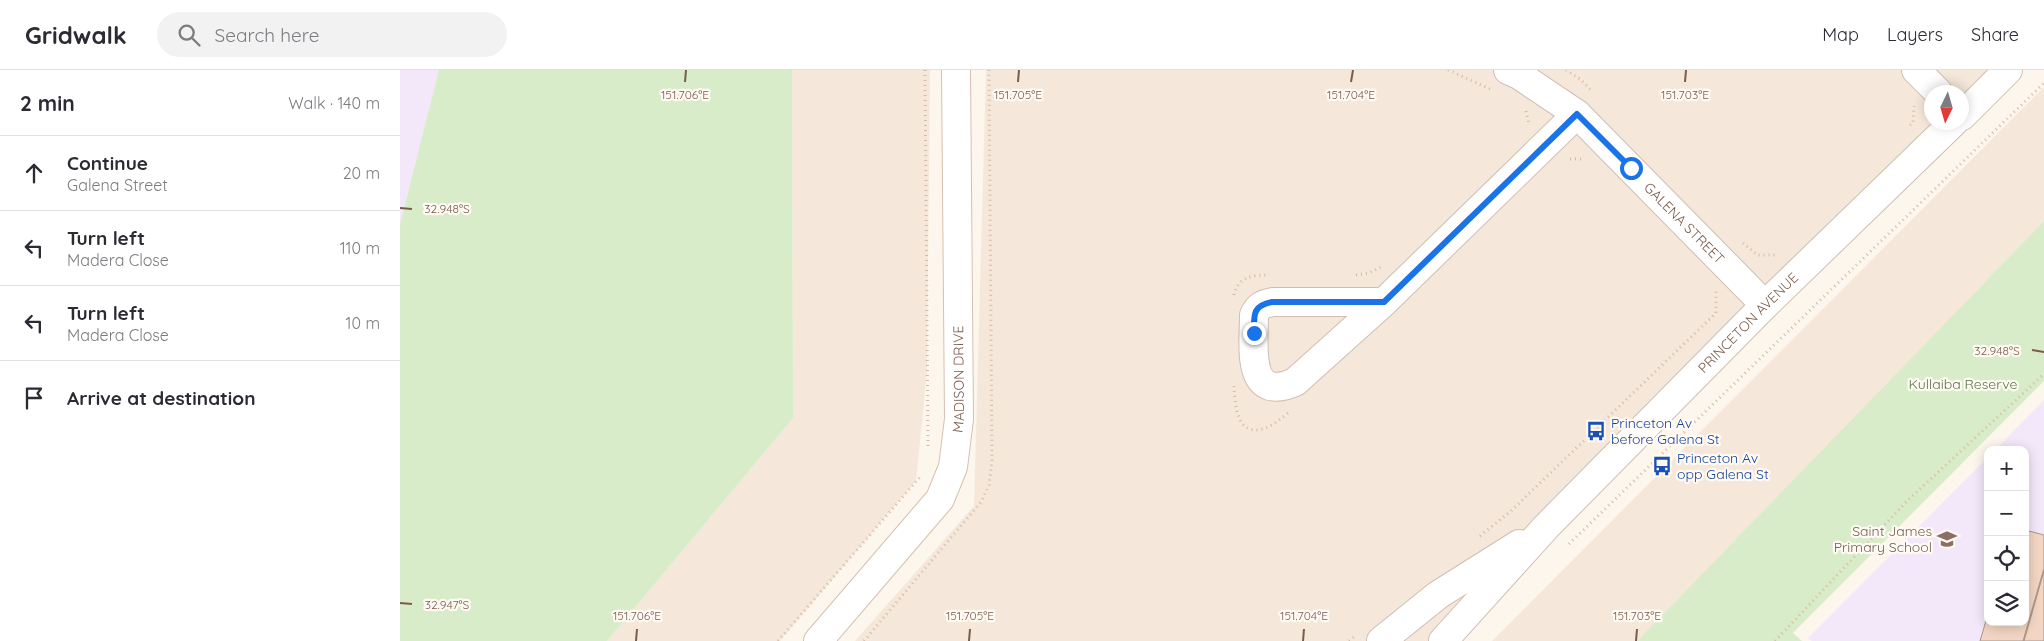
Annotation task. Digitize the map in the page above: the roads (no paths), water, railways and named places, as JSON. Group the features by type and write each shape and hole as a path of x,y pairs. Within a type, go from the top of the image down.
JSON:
{"street":[{"name":"MADISON DRIVE","path":"818,641 940,499 953,467 959,419 956,70"},
{"name":"GALENA STREET","path":"1508,70 1519,75 1577,114 1765,305"},
{"path":"1916,70 1924,92"},
{"path":"1969,109 2008,70"},
{"path":"1384,302 1272,302 1263,304 1257,308 1254,315 1254,368 1257,376 1262,383 1272,386 1285,386 1295,382 1384,302 1577,114"},
{"name":"PRINCETON AVENUE","path":"1443,641 1546,527 1765,305 1946,130"},
{"name":"PRINCETON AVENUE","path":"1372,636 1546,527"}],"place":[{"name":"Princeton Av before Galena St","path":"1596,431"},
{"name":"Princeton Av opp Galena St","path":"1662,466"},
{"name":"Saint James Primary School","path":"1947,539"}],"park label":[{"name":"Kullaiba Reserve","path":"1963,384"}]}
